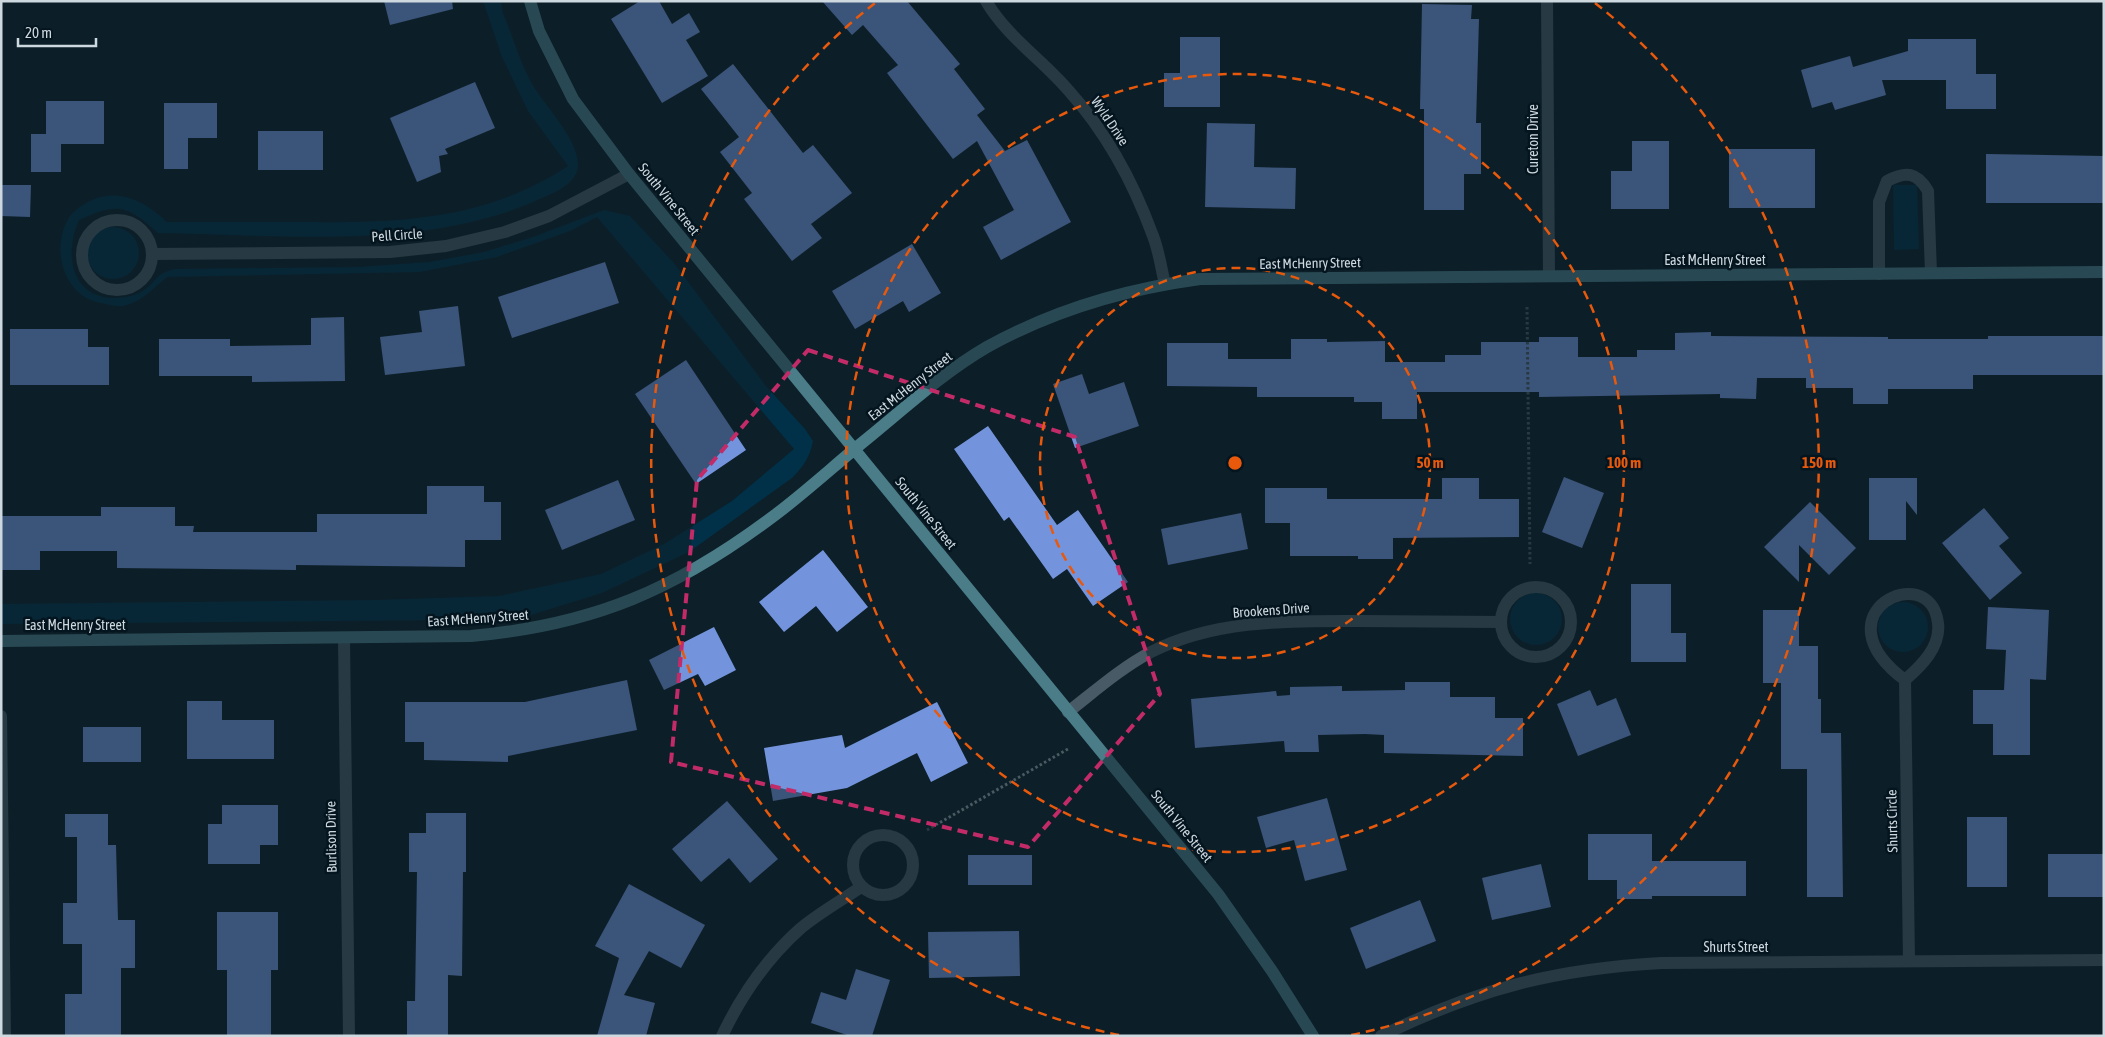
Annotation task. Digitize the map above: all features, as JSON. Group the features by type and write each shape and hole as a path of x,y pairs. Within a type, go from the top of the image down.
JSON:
{"street":[{"name":"South Vine Street","path":"530,1 539,31 573,99 628,174 1218,894 1272,971 1313,1036"},
{"name":"Wyld Drive","path":"986,1 1004,26 1068,90 1097,124 1122,168 1153,236 1166,284"},
{"name":"Cureton Drive","path":"1547,1 1549,276"},
{"name":"Pell Circle","path":"153,254 390,252 446,246 506,232 549,216 628,174"},
{"path":"1878,274 1879,202 1888,181 1898,175 1911,174 1922,180 1928,190 1931,273"},
{"path":"115,220 126,221 137,226 151,243 153,254 146,277 137,285 126,290 102,287 92,280 85,271 82,259 87,237 94,228 104,222 115,220"},
{"name":"East McHenry Street","path":"1,641 471,636 517,632 564,623 610,609 667,585 717,557 776,514 944,376 986,348 1031,325 1078,307 1166,284 1200,279 2104,272"},
{"path":"1530,586 1543,587 1561,597 1568,606 1571,617 1571,629 1567,639 1559,648 1549,654 1538,657 1526,656 1507,643 1502,633 1500,622 1502,610 1508,599 1517,591 1530,586"},
{"path":"1900,594 1914,594 1927,600 1937,610 1939,628 1934,647 1921,667 1905,680 1895,673 1879,654 1872,638 1870,622 1876,610 1887,599 1900,594"},
{"name":"Brookens Drive","path":"1068,712 1109,678 1152,652 1195,635 1240,625 1284,621 1500,622"},
{"name":"Burlison Drive","path":"344,638 349,1036"},
{"name":"Shurts Circle","path":"1905,680 1909,961"},
{"path":"1,716 5,1036"},
{"path":"880,835 900,839 907,846 914,865 912,875 899,891 890,895 880,895 862,887 852,869 856,850 862,842 880,835"},
{"path":"722,1036 751,982 769,959 802,927 862,887"},
{"name":"Shurts Street","path":"1381,1036 1428,1013 1490,990 1550,975 1611,966 1661,963 2104,960"}],"path":[{"path":"1527,307 1530,564"},
{"path":"927,830 1068,749"}],"highlighted area":[{"path":"808,350 1075,437 1160,694 1028,847 671,762 697,480"}],"shaded area":[{"path":"483,1 501,1 503,13 530,80 572,143 578,164 575,176 566,186 554,193 498,215 452,226 403,233 354,236 304,237 158,233 130,212 122,209 103,210 79,220 72,245 72,258 74,270 79,280 86,289 97,295 118,298 138,294 163,273 175,269 358,267 430,262 484,252 533,237 604,210 630,216 674,263 766,386 805,429 813,441 806,461 792,478 689,552 602,593 531,615 446,620 1,624 1,604 375,600 499,596 601,574 664,544 732,501 794,449 597,217 570,231 497,257 420,272 167,277 135,302 121,306 89,299 78,292 70,283 61,259 62,233 73,213 86,203 97,198 119,196 129,198 149,207 167,222 336,222 405,219 439,215 472,208 504,198 536,184 568,166 528,111 502,57"},
{"path":"1893,185 1917,185 1919,249 1894,250"},
{"path":"113,227 123,229 131,235 137,243 139,253 137,263 131,271 123,277 113,279 103,277 95,271 89,263 87,253 89,243 95,235 103,229"},
{"path":"1536,593 1546,595 1554,601 1560,609 1562,619 1560,629 1554,637 1546,643 1536,645 1526,643 1518,637 1512,629 1510,619 1512,609 1518,601 1526,595"},
{"path":"1908,602 1921,609 1927,617 1927,637 1921,645 1913,651 1898,652 1885,645 1879,637 1878,622 1885,609 1893,603"}],"building":[{"path":"384,1 452,1 453,9 390,25"},
{"path":"640,1 659,1 672,24 689,13 700,32 686,40 708,76 662,103 611,19"},
{"path":"822,1 907,1 960,64 954,69 985,109 977,115 1005,151 1027,140 1071,222 1001,260 983,227 1014,210 977,141 953,159 887,73 898,65 863,25 852,35"},
{"path":"1422,4 1472,5 1471,19 1479,19 1476,123 1481,123 1481,174 1464,174 1464,210 1424,210 1424,109 1420,109"},
{"path":"1180,37 1220,37 1220,107 1164,107 1164,73 1180,73"},
{"path":"1908,39 1976,39 1976,74 1996,74 1996,109 1946,109 1946,80 1882,80 1886,95 1835,110 1832,102 1812,108 1801,70 1850,56 1853,67 1908,51"},
{"path":"733,64 803,153 813,145 852,193 811,224 822,238 792,261 744,199 752,193 720,152 739,137 701,89"},
{"path":"475,82 495,128 445,149 448,154 439,156 441,172 417,182 390,118"},
{"path":"46,101 104,101 104,144 61,144 61,172 31,172 31,134 46,134"},
{"path":"164,103 217,103 217,138 188,138 188,169 164,169"},
{"path":"1207,123 1255,124 1254,167 1296,168 1295,209 1205,207"},
{"path":"258,131 323,131 323,170 258,170"},
{"path":"1632,141 1669,141 1669,209 1611,209 1611,171 1632,171"},
{"path":"1729,149 1815,149 1815,208 1729,208"},
{"path":"1986,154 2104,156 2104,203 1986,203"},
{"path":"1,185 31,185 30,217 1,216"},
{"path":"912,244 941,293 909,312 903,301 855,329 832,291"},
{"path":"605,262 619,303 512,338 498,297"},
{"path":"458,306 465,366 385,375 380,337 422,332 419,311"},
{"path":"344,317 345,381 252,382 252,376 159,376 159,339 230,339 230,346 311,345 311,318"},
{"path":"10,329 88,329 88,347 109,347 109,385 10,385"},
{"path":"1711,332 1711,336 1888,337 1888,339 1988,339 1988,336 2104,336 2104,375 1973,375 1973,389 1888,389 1888,404 1853,404 1853,388 1806,388 1806,378 1757,378 1756,399 1720,398 1720,394 1539,397 1539,392 1417,392 1417,419 1382,419 1382,402 1354,402 1354,397 1257,397 1257,387 1167,386 1167,343 1228,343 1228,359 1291,359 1291,339 1327,339 1327,342 1385,341 1385,362 1445,362 1445,355 1481,355 1481,342 1539,342 1539,337 1578,337 1578,357 1637,357 1637,350 1675,350 1675,333"},
{"path":"686,360 746,450 696,484 635,394"},
{"path":"1082,374 1089,394 1124,382 1139,426 1075,448 1053,384"},
{"path":"988,426 1057,525 1078,510 1128,582 1093,606 1067,569 1053,579 1009,517 1004,521 954,449"},
{"path":"1564,477 1604,493 1582,548 1542,532"},
{"path":"1442,478 1479,478 1479,499 1519,499 1519,537 1393,538 1393,559 1358,559 1358,556 1290,556 1290,523 1265,523 1265,488 1327,488 1327,499 1442,499"},
{"path":"1869,478 1917,478 1917,515 1906,501 1906,540 1869,540"},
{"path":"618,480 635,520 562,550 545,510"},
{"path":"427,486 484,486 484,502 501,502 501,540 465,540 465,567 296,565 296,570 117,568 117,551 40,551 40,570 1,570 1,516 101,516 101,507 175,507 175,526 194,526 193,532 317,532 317,514 427,514"},
{"path":"1810,502 1856,548 1829,575 1799,545 1799,582 1764,547"},
{"path":"1984,508 2009,538 1999,546 2022,573 1990,600 1942,543"},
{"path":"1241,513 1248,549 1168,565 1161,529"},
{"path":"823,550 868,607 837,632 816,606 784,632 759,602"},
{"path":"1631,584 1671,584 1671,633 1686,633 1686,662 1631,662"},
{"path":"1988,607 2049,610 2046,680 2030,679 2030,755 1993,755 1993,724 1973,724 1973,690 2004,690 2006,650 1986,649"},
{"path":"1763,610 1799,610 1799,646 1818,646 1818,699 1821,699 1821,733 1841,733 1843,897 1807,897 1807,769 1781,769 1781,683 1763,683"},
{"path":"714,627 736,670 705,686 698,674 664,690 649,660"},
{"path":"627,680 637,730 508,756 508,762 424,760 424,742 405,742 405,702 525,702"},
{"path":"1405,682 1450,682 1450,697 1495,697 1495,718 1523,718 1523,756 1384,753 1384,735 1365,734 1318,735 1319,752 1285,752 1284,741 1195,748 1191,699 1276,691 1277,696 1290,695 1290,687 1342,686 1342,691 1405,690"},
{"path":"1590,690 1597,706 1616,698 1631,735 1578,756 1557,704"},
{"path":"187,701 222,701 222,720 274,720 274,759 187,759"},
{"path":"937,702 968,763 931,782 917,753 847,788 773,801 764,748 842,735 845,748"},
{"path":"83,727 141,727 141,762 83,762"},
{"path":"1327,798 1347,870 1305,881 1294,840 1266,848 1257,817"},
{"path":"727,801 778,859 750,883 729,858 701,882 672,849"},
{"path":"222,805 278,805 278,845 260,845 260,864 208,864 208,824 222,824"},
{"path":"426,813 466,813 466,872 463,872 462,976 448,975 448,1036 407,1036 407,1001 415,1001 417,872 409,872 409,833 426,833"},
{"path":"65,814 108,814 108,845 116,845 118,920 135,920 135,968 121,968 121,1036 65,1036 65,994 82,994 82,944 63,944 63,903 77,903 77,837 65,837"},
{"path":"1967,817 2007,817 2007,887 1967,887"},
{"path":"1588,834 1652,834 1652,861 1746,861 1746,896 1652,896 1652,899 1617,899 1617,880 1588,880"},
{"path":"2048,854 2104,854 2104,897 2048,897"},
{"path":"968,855 1032,855 1032,885 968,885"},
{"path":"1541,864 1551,907 1492,920 1482,878"},
{"path":"629,884 705,925 681,968 649,951 624,995 655,1003 646,1036 597,1036 619,958 595,946"},
{"path":"1420,900 1436,941 1366,969 1350,928"},
{"path":"217,912 278,912 278,970 271,970 271,1036 227,1036 227,970 217,970"},
{"path":"1019,931 1020,976 929,978 928,932"},
{"path":"856,969 890,980 872,1036 850,1036 811,1023 821,992 846,1000"}]}
